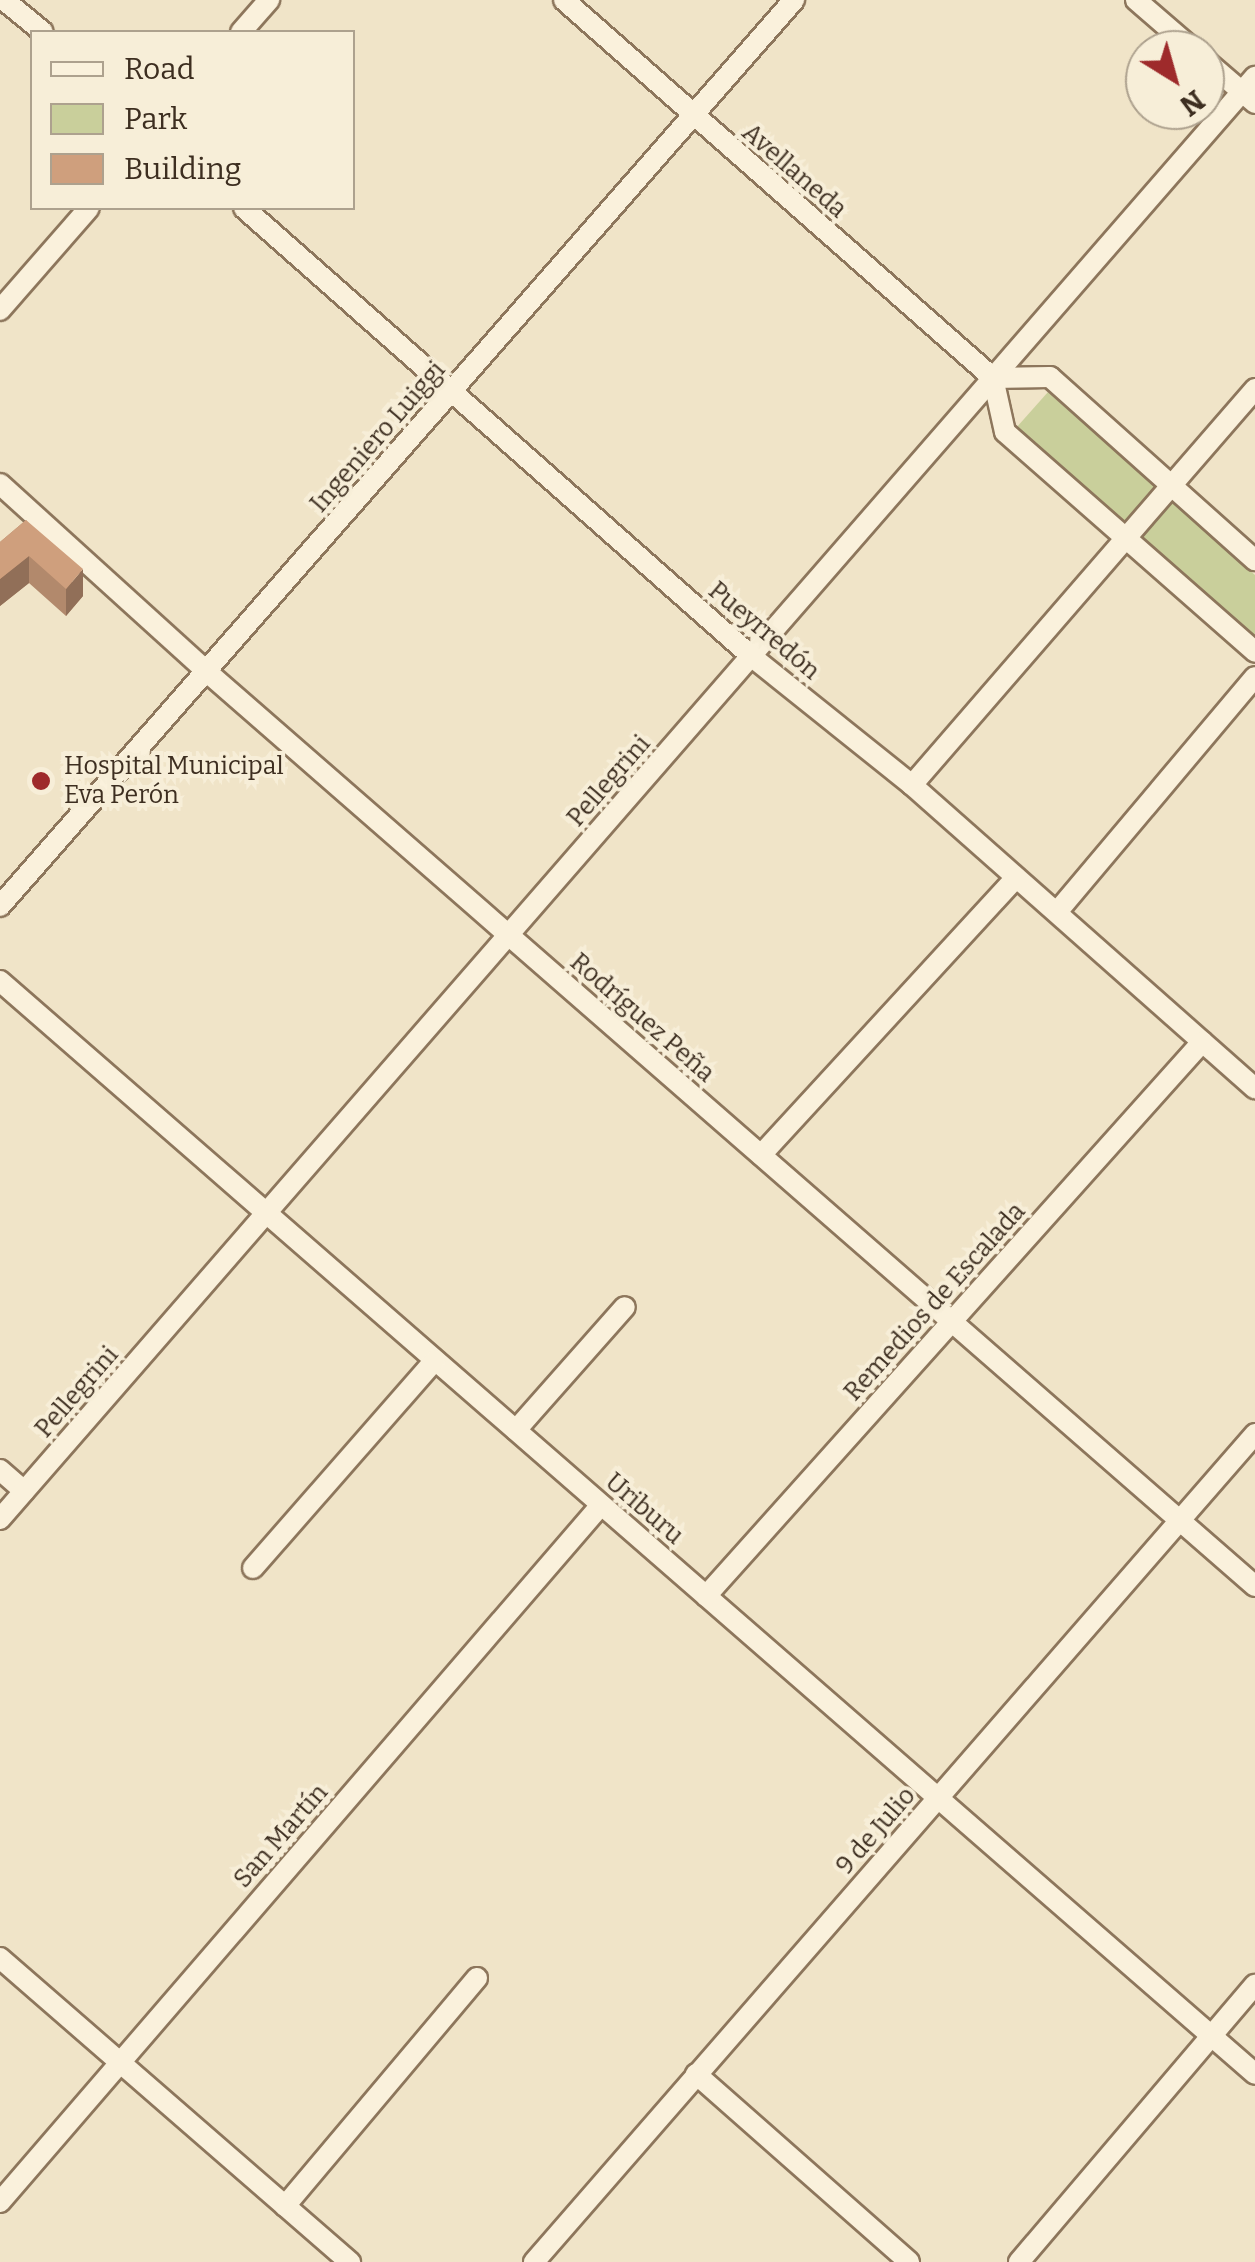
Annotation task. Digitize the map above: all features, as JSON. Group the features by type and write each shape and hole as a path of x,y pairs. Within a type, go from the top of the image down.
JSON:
{"street":[{"path":"4,0 41,30"},
{"path":"243,30 269,0"},
{"name":"Avellaneda","path":"564,0 993,378"},
{"name":"Ingeniero Luiggi","path":"0,906 794,0"},
{"path":"1136,0 1171,30"},
{"path":"1225,73 1251,90"},
{"name":"Pellegrini","path":"0,1519 993,378 1251,90"},
{"path":"0,310 87,210"},
{"name":"Pueyrredón","path":"246,210 751,656 912,785 1202,1042 1251,1076"},
{"path":"1255,560 1050,377 993,378 1004,432 1255,652"},
{"path":"912,785 1255,389"},
{"name":"Rodríguez Peña","path":"0,484 206,671 1255,1586"},
{"path":"1057,912 1255,676"},
{"path":"761,1155 1016,878"},
{"name":"Uriburu","path":"0,981 1255,2074"},
{"name":"Remedios de Escalada","path":"706,1596 1202,1042"},
{"path":"516,1430 625,1308"},
{"path":"253,1568 435,1360"},
{"name":"9 de Julio","path":"534,2262 1255,1434"},
{"path":"0,1470 24,1491"},
{"name":"San Martín","path":"0,2202 601,1505"},
{"path":"0,1958 350,2262"},
{"path":"285,2206 478,1978"},
{"path":"1019,2262 1255,1985"},
{"path":"696,2074 909,2262"}],"green space":[{"path":"1048,392 1255,575 1255,638 1015,429"}],"building":[{"path":"26,520 83,569 66,589 29,556 0,579 0,542"}],"place":[{"name":"Hospital Municipal Eva Perón","path":"41,781"}]}
